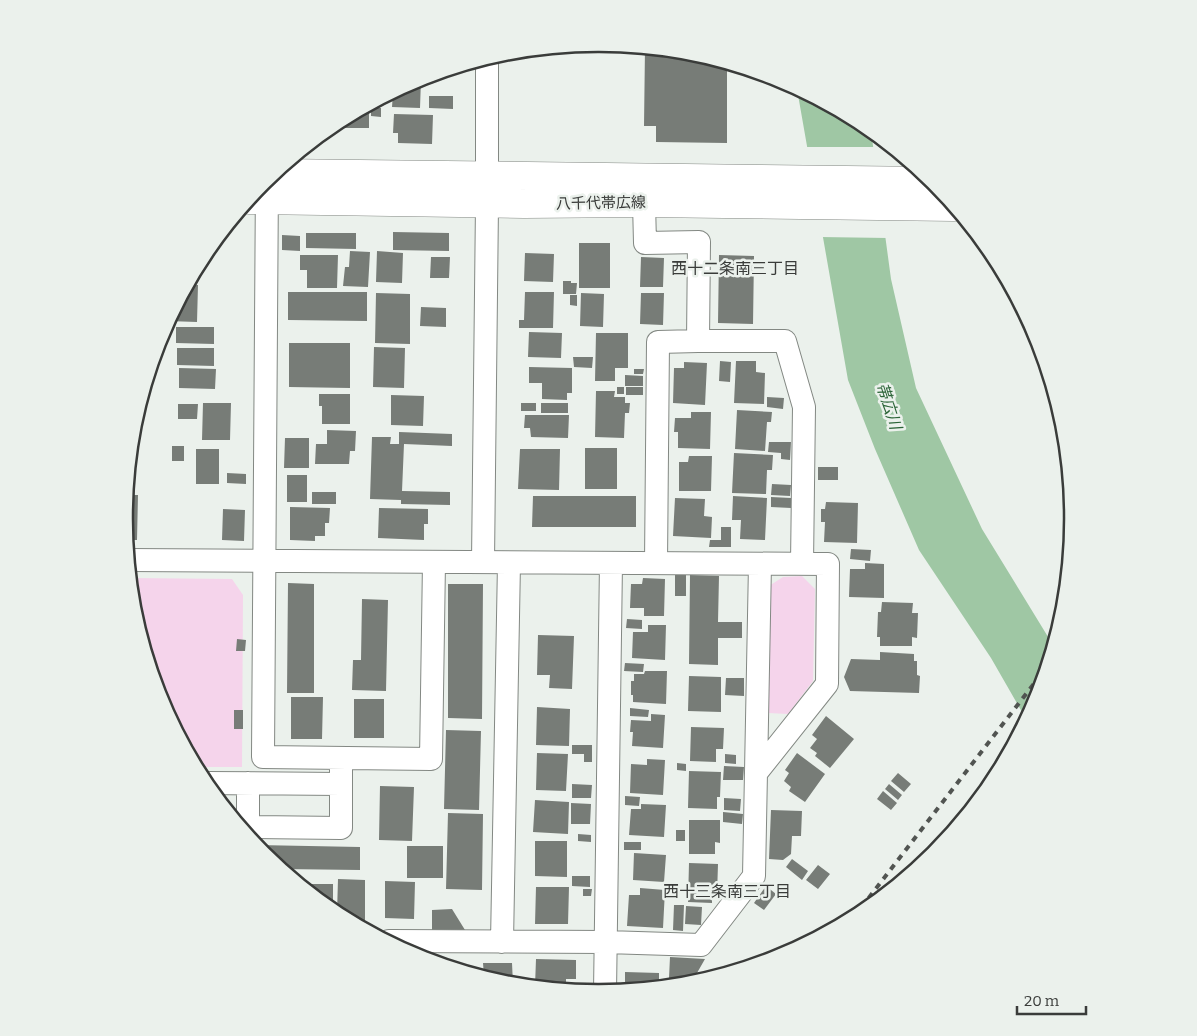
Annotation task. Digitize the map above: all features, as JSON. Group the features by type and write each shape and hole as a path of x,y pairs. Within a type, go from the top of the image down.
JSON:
{"main road":[{"name":"八千代帯広線","path":"285,174 486,176 797,192 896,207 944,207"},
{"name":"八千代帯広線","path":"265,193 487,204 644,203 797,192 893,180 919,181"}],"street":[{"path":"483,562 487,66"},
{"path":"261,198 264,560 263,757 431,759 434,562"},
{"path":"644,203 646,243 699,242 698,341"},
{"path":"656,563 658,342 785,341 804,408 802,564"},
{"path":"135,560 828,564 828,684 757,772"},
{"path":"502,942 510,562"},
{"path":"605,984 611,563"},
{"path":"406,941 606,942 701,945 754,876 760,564"},
{"path":"251,827 341,828 342,758"},
{"path":"216,783 341,784"},
{"path":"248,783 248,824"}],"shaded area":[{"path":"802,576 815,589 813,681 788,714 768,713 769,586 783,577"},
{"path":"137,578 232,579 243,595 242,767 205,767 195,751 168,696 158,668 142,609"}],"water":[{"name":"帯広川","path":"799,98 831,115 873,142 891,279 916,388 982,529 1048,637 1039,668 1022,712 991,658 919,550 875,449 848,380"}],"pier":[{"path":"804,147 875,147 888,238 820,237"}],"building":[{"path":"645,55 689,61 727,70 727,143 656,142 656,126 644,126"},
{"path":"421,88 420,108 392,107 392,101"},
{"path":"429,96 453,96 453,109 429,108"},
{"path":"381,108 381,117 371,116 371,112"},
{"path":"369,113 369,128 345,128 366,115"},
{"path":"394,114 433,115 432,144 398,143 398,133 393,133"},
{"path":"393,232 449,233 449,251 393,250"},
{"path":"306,233 356,233 356,249 306,248"},
{"path":"282,235 300,236 300,251 282,250"},
{"path":"579,243 610,243 610,288 579,288"},
{"path":"350,251 370,252 368,287 343,286 345,267 349,267"},
{"path":"377,251 403,253 402,283 376,282"},
{"path":"525,253 554,254 553,282 524,281"},
{"path":"300,255 338,255 337,288 307,288 307,270 300,270"},
{"path":"719,255 754,256 753,324 718,323"},
{"path":"431,257 450,257 449,278 430,278"},
{"path":"641,257 664,258 663,287 640,287"},
{"path":"563,281 577,283 576,294 563,294"},
{"path":"195,285 198,285 197,322 177,321"},
{"path":"288,292 367,292 367,321 288,320"},
{"path":"525,292 554,292 553,328 519,328 519,320 524,320"},
{"path":"376,293 410,294 410,344 375,343"},
{"path":"581,293 604,294 603,327 580,326"},
{"path":"641,293 664,293 663,325 640,324"},
{"path":"570,295 577,295 577,306 570,305"},
{"path":"421,307 446,308 446,327 420,326"},
{"path":"176,327 214,327 214,344 176,343"},
{"path":"529,332 562,333 561,358 528,357"},
{"path":"596,333 628,333 628,368 615,368 615,381 595,381"},
{"path":"289,343 350,343 350,388 289,387"},
{"path":"374,347 405,348 404,388 373,387"},
{"path":"177,348 214,348 214,366 177,365"},
{"path":"573,357 593,357 592,368 574,367"},
{"path":"720,361 731,362 730,382 719,381"},
{"path":"736,361 756,361 756,372 765,373 764,404 734,403"},
{"path":"684,362 707,363 705,405 673,403 674,368 684,368"},
{"path":"529,367 572,368 572,393 567,393 567,400 542,399 542,383 529,383"},
{"path":"179,368 216,369 215,389 179,388"},
{"path":"634,369 644,369 643,374 634,374"},
{"path":"625,375 643,376 643,386 625,386"},
{"path":"617,387 624,387 624,394 617,394"},
{"path":"626,387 643,387 643,395 626,395"},
{"path":"596,391 615,391 614,397 625,397 625,403 630,403 629,413 625,413 624,438 595,437"},
{"path":"319,394 350,394 350,424 322,424 322,406 319,406"},
{"path":"391,395 424,396 423,426 391,425"},
{"path":"767,397 784,398 783,409 767,407"},
{"path":"203,403 231,403 230,440 202,440"},
{"path":"521,403 536,403 536,411 521,411"},
{"path":"541,403 568,403 568,413 541,413"},
{"path":"178,404 198,404 197,419 178,419"},
{"path":"737,410 772,412 771,422 767,422 765,451 735,449"},
{"path":"691,412 711,412 710,449 678,448 678,432 674,432 675,418 691,418"},
{"path":"525,415 569,415 568,438 531,437 530,428 524,428"},
{"path":"327,430 356,431 355,451 350,451 349,464 315,464 316,444 327,444"},
{"path":"399,432 452,434 452,446 404,444 402,491 450,492 450,505 401,504 401,500 370,499 372,437 391,437 390,444 399,444"},
{"path":"285,438 309,438 309,468 284,468"},
{"path":"769,442 791,442 790,460 781,459 781,453 768,452"},
{"path":"172,446 184,446 184,461 172,461"},
{"path":"585,448 617,448 617,489 585,489"},
{"path":"196,449 219,449 219,484 196,484"},
{"path":"520,449 560,449 559,490 518,489"},
{"path":"734,453 773,455 772,470 767,470 766,494 732,493"},
{"path":"689,456 712,456 711,491 679,491 679,462 688,462"},
{"path":"818,467 838,467 838,480 818,480"},
{"path":"227,473 246,474 246,484 227,483"},
{"path":"287,475 307,475 307,502 287,502"},
{"path":"772,484 791,485 790,496 771,495"},
{"path":"312,492 336,492 336,504 312,504"},
{"path":"134,495 138,495 137,540 134,540"},
{"path":"533,496 636,496 636,527 532,527"},
{"path":"733,496 767,498 765,540 740,539 741,520 732,520"},
{"path":"771,497 791,498 791,508 771,507"},
{"path":"675,498 705,499 704,516 712,517 711,538 673,536"},
{"path":"826,502 858,503 857,543 824,542 825,522 821,522 821,509 825,509"},
{"path":"290,507 330,508 329,523 325,523 325,536 315,536 315,541 290,540"},
{"path":"379,508 428,509 428,524 424,524 424,540 378,538"},
{"path":"223,509 245,510 244,541 222,540"},
{"path":"721,527 731,527 731,547 709,547 710,540 721,540"},
{"path":"851,549 871,550 870,561 850,559"},
{"path":"865,563 884,564 884,598 849,597 850,569 865,569"},
{"path":"675,575 686,575 686,596 675,596"},
{"path":"690,575 719,576 718,622 742,622 742,638 718,638 718,665 689,664"},
{"path":"643,578 665,579 664,616 644,616 644,608 630,608 631,584 642,584"},
{"path":"288,583 314,584 314,693 287,693"},
{"path":"448,584 483,584 482,719 448,718"},
{"path":"362,599 388,600 386,691 352,690 353,660 361,660"},
{"path":"882,602 913,603 912,613 918,613 917,638 912,637 912,646 880,646 880,637 877,637 878,612 881,612"},
{"path":"627,619 642,620 642,629 626,628"},
{"path":"648,625 666,625 665,660 632,658 633,632 648,632"},
{"path":"538,635 574,636 572,689 549,688 550,675 537,675"},
{"path":"237,639 246,640 245,651 236,651"},
{"path":"880,652 914,654 914,661 917,661 917,675 920,676 919,693 850,691 844,677 851,659 880,660"},
{"path":"625,663 644,664 643,672 624,671"},
{"path":"645,671 667,671 666,704 633,702 631,681 634,681 634,674 644,674"},
{"path":"689,676 721,677 721,712 688,711"},
{"path":"726,678 744,678 744,696 725,695"},
{"path":"291,697 323,697 322,739 291,739"},
{"path":"354,699 384,699 384,738 354,738"},
{"path":"537,707 570,709 569,746 536,745"},
{"path":"630,708 649,710 648,717 630,716"},
{"path":"234,710 243,710 243,729 234,729"},
{"path":"651,714 665,715 663,748 632,746 633,732 630,732 631,720 651,721"},
{"path":"826,716 854,739 830,768 815,756 817,753 810,748 817,739 812,735"},
{"path":"691,727 724,728 723,749 716,749 716,762 690,761"},
{"path":"446,730 481,731 479,810 444,809"},
{"path":"572,745 592,745 592,762 584,762 584,754 572,754"},
{"path":"537,753 568,754 566,791 536,790"},
{"path":"797,753 825,774 805,802 789,791 791,787 784,781 789,773 785,770"},
{"path":"725,754 736,755 736,764 725,763"},
{"path":"647,759 665,760 663,795 630,793 631,764 647,765"},
{"path":"677,763 686,764 686,771 677,770"},
{"path":"724,766 744,767 743,780 723,780"},
{"path":"689,771 721,772 720,797 717,797 717,809 688,808"},
{"path":"898,773 911,784 904,792 891,781"},
{"path":"572,784 592,785 591,798 572,798"},
{"path":"889,784 902,795 898,800 885,789"},
{"path":"380,786 414,787 412,841 379,840"},
{"path":"883,791 897,803 891,810 877,799"},
{"path":"625,796 640,797 639,806 625,805"},
{"path":"724,798 741,799 740,811 724,810"},
{"path":"535,800 569,802 568,834 533,832"},
{"path":"571,803 591,804 590,824 571,824"},
{"path":"641,804 666,805 664,837 629,835 631,809 641,809"},
{"path":"771,810 802,811 801,836 792,836 791,854 783,860 769,859"},
{"path":"723,812 743,814 742,824 723,822"},
{"path":"448,813 483,814 482,890 446,889"},
{"path":"689,820 720,820 720,843 715,842 715,854 689,854"},
{"path":"676,830 685,830 685,841 676,841"},
{"path":"578,834 591,835 591,842 578,841"},
{"path":"535,841 567,841 567,877 535,876"},
{"path":"624,842 641,842 641,850 624,850"},
{"path":"267,845 360,847 360,870 293,869"},
{"path":"407,846 443,846 443,878 407,878"},
{"path":"634,853 666,855 664,882 633,880"},
{"path":"792,859 808,871 802,880 786,867"},
{"path":"689,863 718,864 717,895 712,895 712,903 688,902"},
{"path":"818,865 830,874 818,889 806,880"},
{"path":"572,876 590,876 590,887 572,886"},
{"path":"338,879 365,880 365,920 337,903"},
{"path":"385,881 415,882 414,919 385,918"},
{"path":"311,884 333,884 333,900"},
{"path":"766,886 776,894 764,910 754,903"},
{"path":"536,887 569,887 568,924 535,924"},
{"path":"640,888 665,890 663,928 627,926 629,895 640,895"},
{"path":"583,889 592,889 591,896 583,896"},
{"path":"674,905 684,905 683,931 673,930"},
{"path":"686,906 702,907 701,925 685,924"},
{"path":"452,909 465,930 432,930 432,910"},
{"path":"670,957 705,959 697,973 669,978"},
{"path":"536,959 576,960 576,979 566,979 566,983 535,980"},
{"path":"483,963 512,963 513,976 508,975 483,969"},
{"path":"625,972 659,973 659,980 625,983"}],"railway":[{"path":"871,895 1033,685"}],"district":[{"name":"西十二条南三丁目","path":"735,268"},
{"name":"西十三条南三丁目","path":"727,891"}]}
